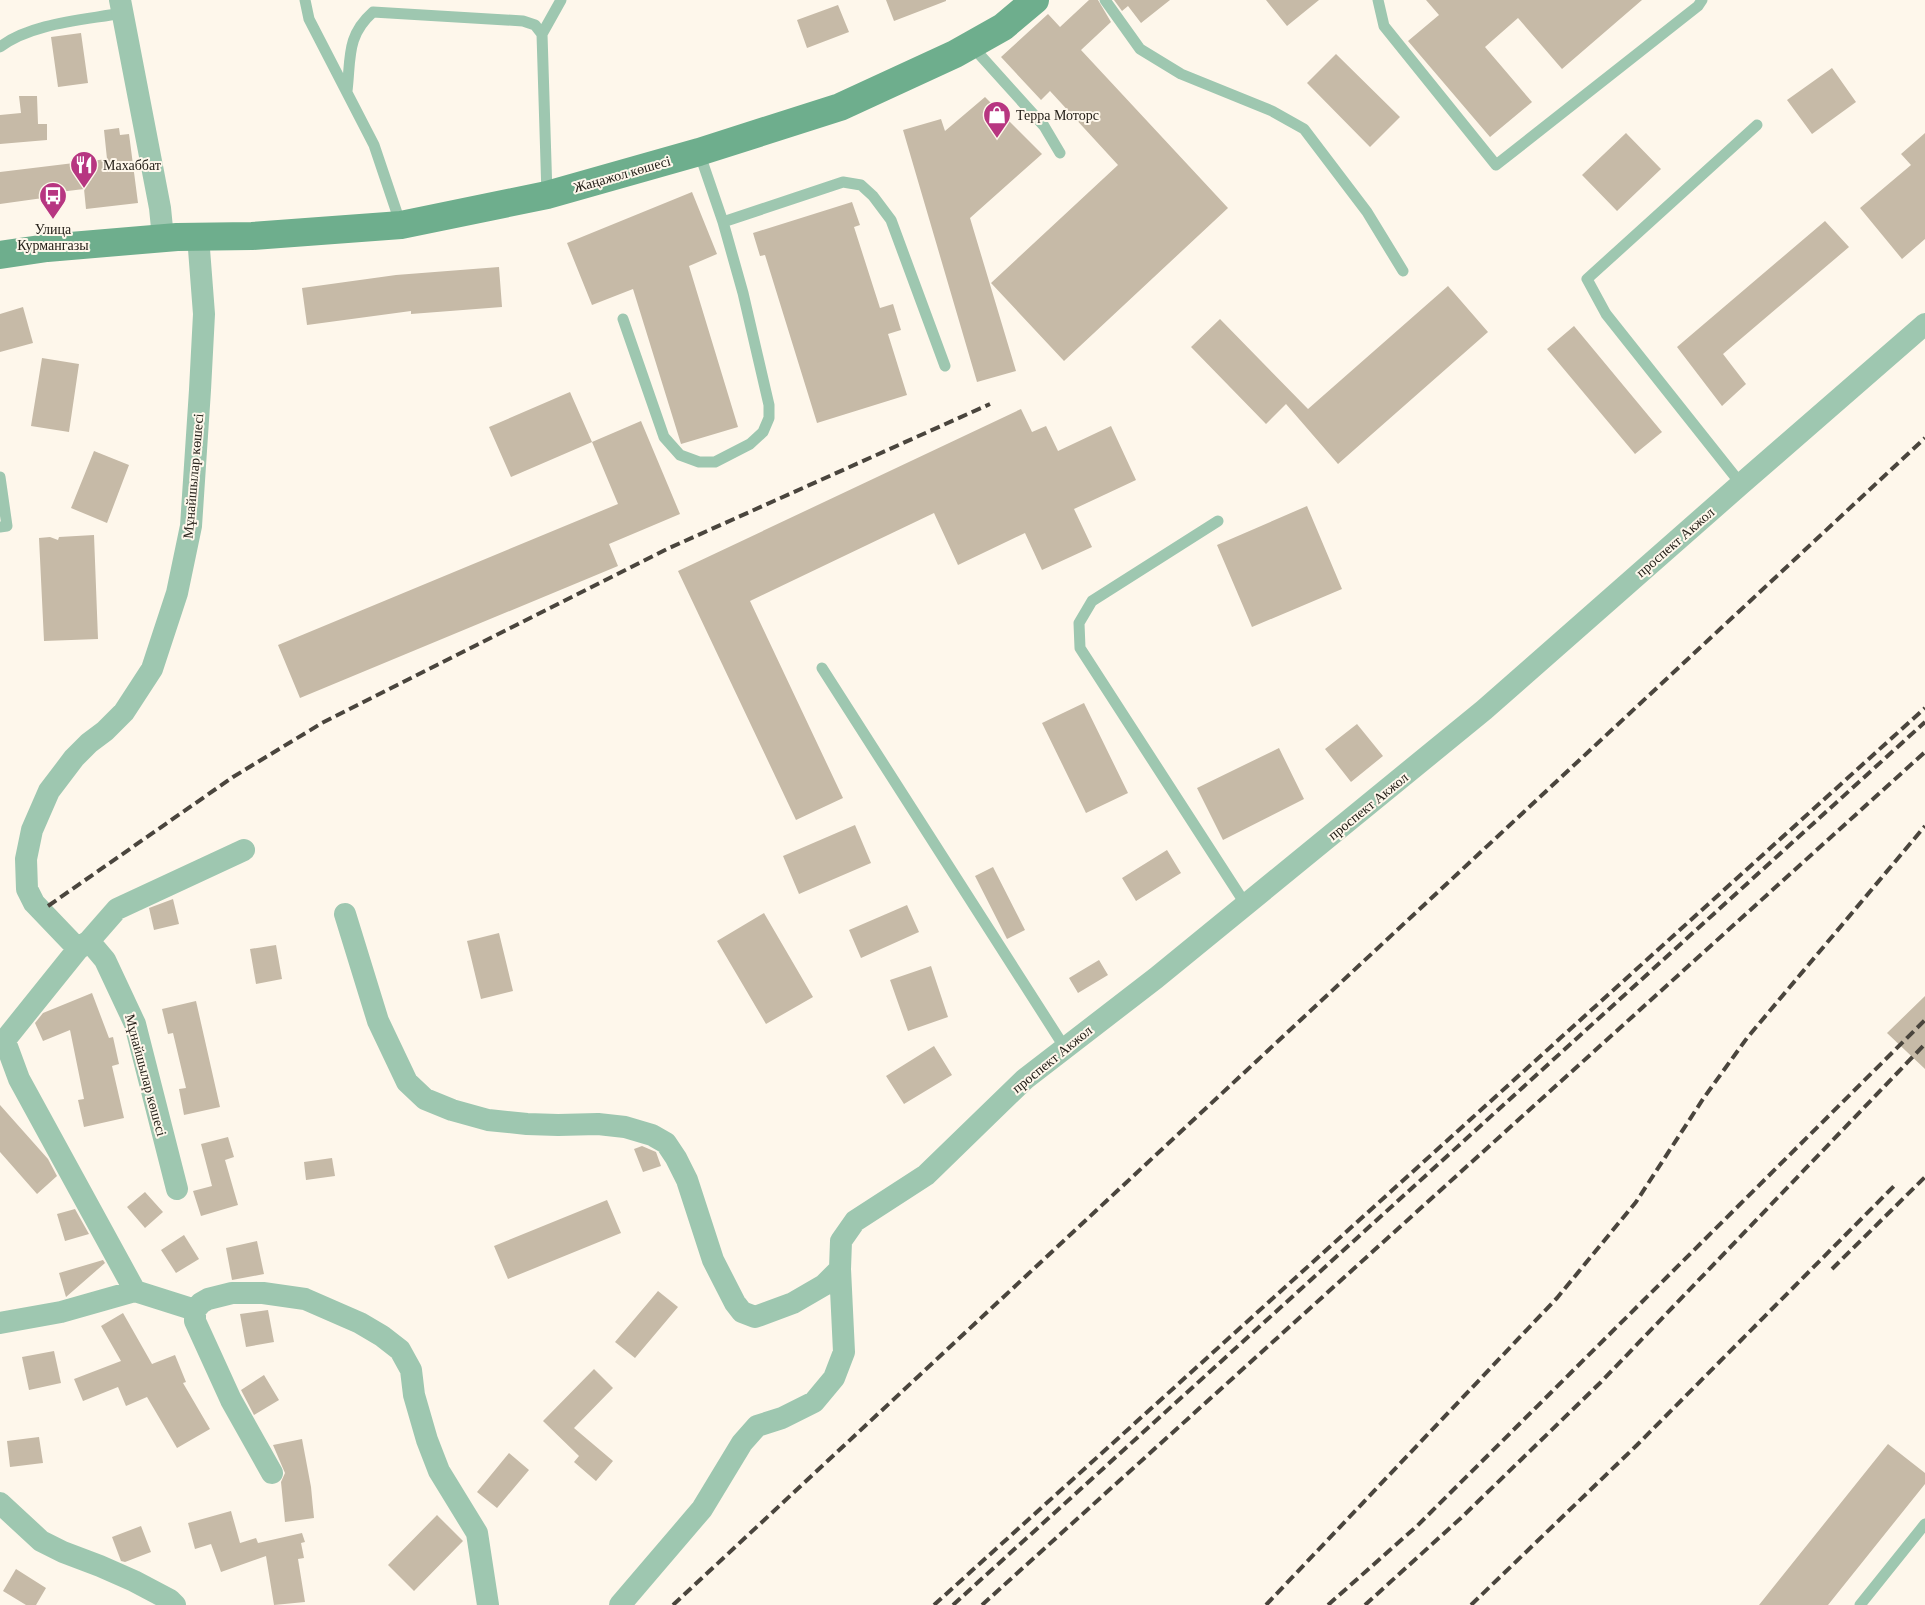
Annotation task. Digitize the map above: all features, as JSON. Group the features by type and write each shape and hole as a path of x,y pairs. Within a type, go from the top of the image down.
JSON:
{"main road":[{"name":"Жаңажол көшесі","path":"0,255 47,248 179,237 252,236 401,225 547,195 699,152 840,107 956,54 1003,27 1035,0"}],"street":[{"name":"Мұнайшылар көшесі","path":"121,6 160,208 179,237 204,314 191,526 177,593 152,669 124,712 74,758 50,792 32,830 26,859 27,889 34,903 83,945 106,960 135,1024 177,1189"},
{"name":"проспект Акжол","path":"620,1605 702,1509 742,1443 757,1426 782,1418 814,1402 834,1378 844,1352 840,1269 841,1241 855,1221 926,1175 1025,1078 1156,978 1484,710 1925,324"},
{"path":"136,1291 2,1044 13,1028 83,945 117,910 244,850"},
{"path":"345,914 378,1021 407,1082 425,1099 452,1110 488,1120 558,1125 598,1124 625,1127 652,1135 666,1143 687,1180 713,1260 735,1303 742,1312 755,1316 793,1304 824,1285 840,1269"},
{"path":"0,1322 61,1312 136,1291 195,1310"},
{"path":"272,1473 231,1400 195,1322 195,1310 208,1299 232,1293 263,1293 305,1299 360,1323 382,1336 400,1350 411,1370 414,1395 427,1440 439,1471 477,1533 488,1605"},
{"path":"0,1503 41,1541 62,1552 134,1581 170,1600 174,1605"}],"lane":[{"path":"305,0 309,19 348,91 374,145 401,225"},
{"path":"547,195 542,34 561,0"},
{"path":"1105,0 1140,49 1181,74 1272,111 1304,129 1367,212 1403,271"},
{"path":"1378,0 1384,26 1496,165 1698,6 1702,0"},
{"path":"0,47 39,29 121,6"},
{"path":"348,91 353,36 362,22 373,12 523,21 535,25 542,34"},
{"path":"972,45 1044,126 1060,152"},
{"path":"1741,484 1606,314 1587,279 1757,125"},
{"path":"623,320 664,437 680,455 699,462 715,462 750,444 763,432 768,418 769,405 743,293 723,222 699,152"},
{"path":"723,222 843,182 861,185 873,196 891,220 945,366"},
{"path":"0,477 7,526 0,527"},
{"path":"1218,521 1092,601 1079,623 1080,648 1246,905"},
{"path":"822,668 1065,1048"},
{"path":"1860,1605 1925,1524"}],"building":[{"path":"886,0 946,0 946,1 894,21"},
{"path":"1089,0 1098,0 1111,22 1081,50 1228,208 1064,361 991,283 1118,165 1050,91 1041,100 1001,57 1048,14 1060,27"},
{"path":"1114,0 1170,0 1141,23 1128,6 1122,11"},
{"path":"1266,0 1319,0 1287,26"},
{"path":"1426,0 1642,0 1562,69 1518,18 1485,47 1532,102 1490,137 1408,41 1439,15"},
{"path":"838,5 849,32 807,48 797,20"},
{"path":"81,33 88,83 58,87 51,37"},
{"path":"1336,54 1400,117 1370,147 1307,83"},
{"path":"1832,68 1856,102 1812,134 1787,100"},
{"path":"19,96 37,96 38,124 47,124 47,140 0,144 0,115 21,113"},
{"path":"985,97 1042,154 970,218 1016,371 977,382 903,130 941,119 945,131"},
{"path":"119,128 120,135 129,134 138,203 86,209 84,189 43,194 43,198 0,204 0,172 107,159 104,130"},
{"path":"1626,133 1661,169 1617,211 1582,175"},
{"path":"1925,133 1925,239 1902,259 1860,208 1911,165 1901,154"},
{"path":"692,192 717,254 689,266 738,427 681,444 633,289 592,305 567,243"},
{"path":"852,202 860,225 854,227 880,308 893,304 901,330 888,334 907,395 817,423 765,255 760,256 753,233"},
{"path":"1825,221 1849,247 1723,354 1746,384 1722,406 1677,347"},
{"path":"499,267 502,307 411,314 411,311 307,325 302,288 396,275"},
{"path":"1448,286 1488,332 1338,464 1286,404 1266,424 1191,347 1220,319 1308,409"},
{"path":"23,307 33,343 0,352 0,314"},
{"path":"1574,326 1662,432 1635,454 1547,349"},
{"path":"42,358 79,364 69,432 31,426"},
{"path":"570,392 592,442 511,477 489,427"},
{"path":"1021,409 1032,432 1046,426 1058,451 1111,426 1136,480 1074,509 1092,547 1042,570 1025,533 958,565 934,513 750,601 843,798 796,820 678,571"},
{"path":"641,421 680,514 609,544 618,566 300,698 278,645 618,504 592,442"},
{"path":"94,451 129,465 107,523 71,508"},
{"path":"1307,506 1342,589 1252,627 1217,545"},
{"path":"94,535 98,639 44,641 39,538 50,537 58,540 59,537"},
{"path":"1084,703 1128,793 1086,813 1042,723"},
{"path":"1357,724 1383,756 1351,782 1325,749"},
{"path":"1279,748 1304,799 1223,840 1197,788"},
{"path":"855,825 871,863 799,894 783,856"},
{"path":"1167,850 1181,873 1136,901 1122,878"},
{"path":"993,867 1025,930 1007,939 975,876"},
{"path":"173,899 179,924 154,930 149,908"},
{"path":"907,905 919,932 861,958 849,930"},
{"path":"764,913 813,997 766,1024 717,941"},
{"path":"499,933 513,991 481,999 467,941"},
{"path":"276,945 282,979 256,984 250,949"},
{"path":"1099,960 1108,975 1078,993 1069,978"},
{"path":"931,966 948,1017 908,1031 890,980"},
{"path":"92,993 109,1038 113,1037 119,1064 112,1066 124,1118 84,1127 78,1100 84,1099 70,1030 43,1041 35,1023 43,1013"},
{"path":"1925,996 1925,1069 1887,1033"},
{"path":"196,1001 220,1107 184,1115 179,1089 186,1088 173,1033 168,1034 162,1009"},
{"path":"934,1046 952,1075 904,1104 886,1076"},
{"path":"0,1105 48,1159 57,1176 37,1194 0,1152"},
{"path":"228,1137 234,1157 225,1160 238,1205 201,1216 193,1191 212,1186 201,1144"},
{"path":"642,1146 656,1152 661,1166 643,1172 634,1149"},
{"path":"332,1158 335,1176 306,1180 304,1162"},
{"path":"145,1192 163,1212 145,1228 127,1207"},
{"path":"607,1200 621,1233 508,1279 494,1246"},
{"path":"75,1209 89,1234 65,1241 57,1214"},
{"path":"184,1235 199,1259 176,1273 161,1250"},
{"path":"257,1241 264,1274 232,1280 226,1248"},
{"path":"103,1260 105,1263 66,1297 59,1273"},
{"path":"658,1291 678,1307 635,1358 615,1342"},
{"path":"268,1310 274,1342 246,1347 240,1314"},
{"path":"123,1313 152,1364 175,1355 186,1382 183,1383 210,1429 177,1448 147,1397 126,1406 118,1387 83,1401 74,1379 121,1361 101,1326"},
{"path":"54,1351 61,1383 29,1390 22,1357"},
{"path":"594,1369 613,1388 574,1428 613,1461 596,1481 574,1462 579,1456 543,1421"},
{"path":"264,1375 279,1400 254,1415 241,1390"},
{"path":"39,1437 43,1463 10,1467 7,1441"},
{"path":"302,1439 311,1487 314,1518 285,1522 281,1482 285,1473 273,1445"},
{"path":"1888,1444 1925,1473 1925,1484 1828,1605 1759,1605"},
{"path":"509,1453 529,1470 497,1508 477,1492"},
{"path":"231,1511 240,1543 256,1538 258,1543 302,1533 305,1542 301,1543 304,1558 298,1559 305,1602 274,1605 266,1556 221,1572 211,1544 195,1549 188,1523"},
{"path":"437,1515 463,1541 414,1591 388,1565"},
{"path":"141,1526 151,1552 125,1562 121,1561 112,1537"},
{"path":"16,1569 46,1588 36,1605 26,1605 3,1591"}],"railway":[{"path":"48,906 233,777 322,723 667,549 990,404"},
{"path":"673,1605 1925,438"},
{"path":"934,1605 1925,708"},
{"path":"953,1605 1925,722"},
{"path":"982,1605 1925,752"},
{"path":"1266,1605 1557,1298 1636,1202 1703,1099 1747,1038 1925,826"},
{"path":"1328,1605 1417,1526 1925,1020"},
{"path":"1365,1605 1462,1517 1600,1383 1925,1044"},
{"path":"1832,1269 1925,1177"},
{"path":"1471,1605 1637,1445 1897,1183"}],"place":[{"name":"Терра Моторс","path":"997,139"},
{"name":"Махаббат","path":"84,189"},
{"name":"Улица Курмангазы","path":"53,220"}]}
